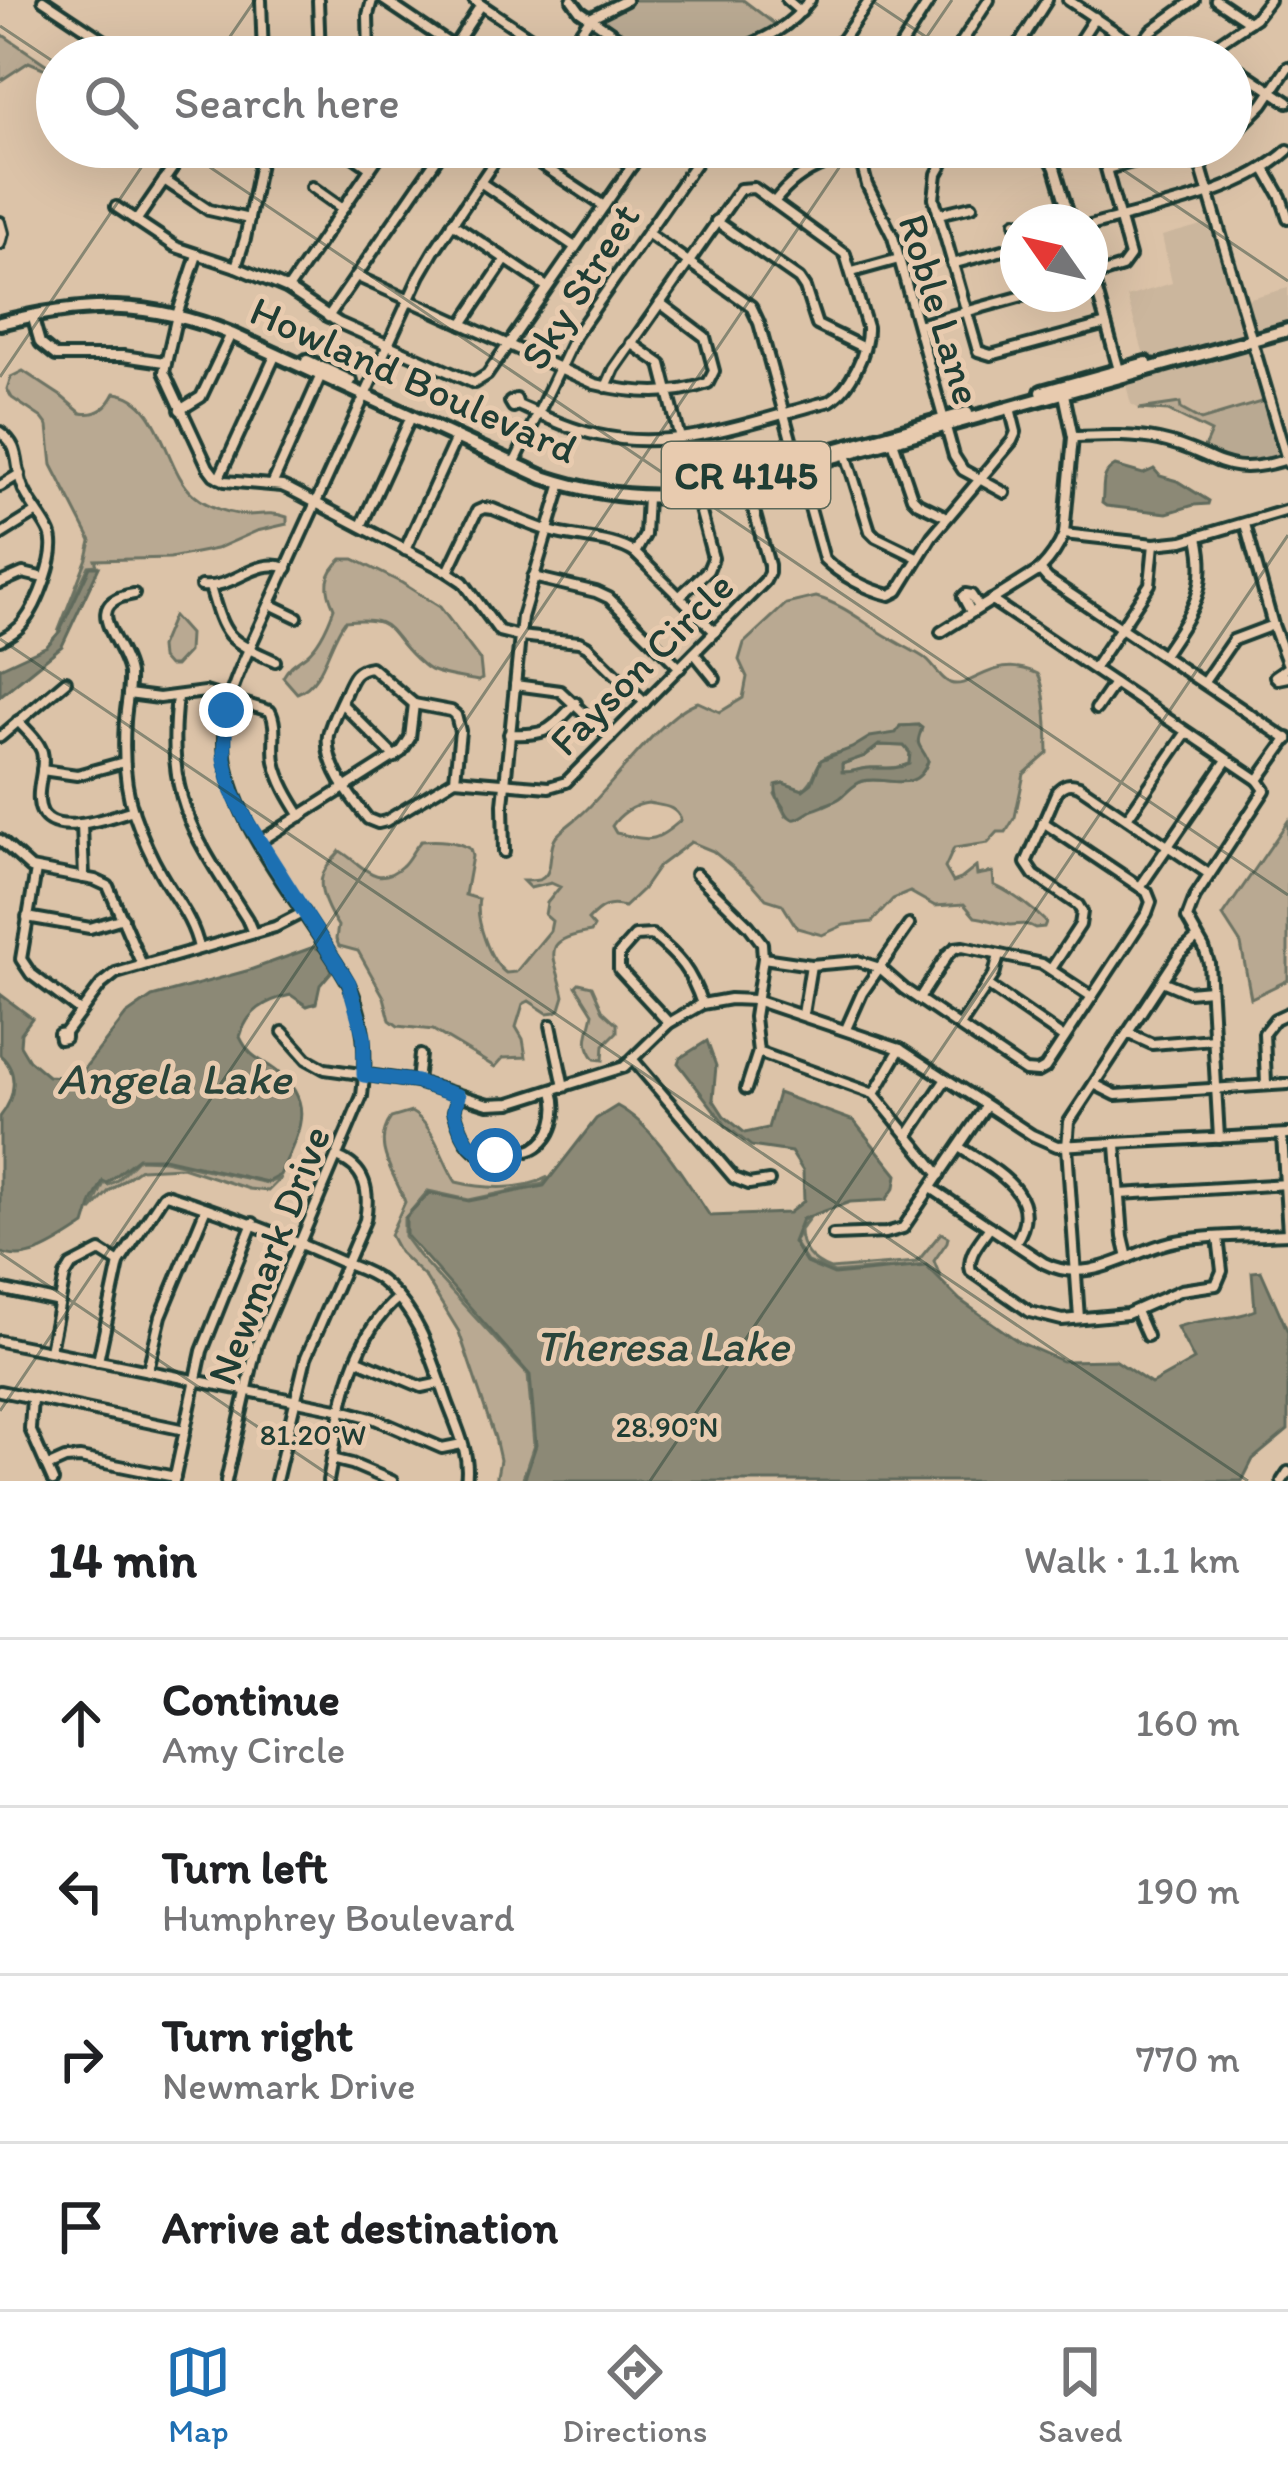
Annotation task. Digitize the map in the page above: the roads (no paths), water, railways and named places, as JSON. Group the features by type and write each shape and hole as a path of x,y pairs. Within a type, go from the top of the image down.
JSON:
{"main road":[{"name":"Howland Boulevard","path":"0,319 54,303 107,299 233,327 562,483 646,496 746,482 945,423 1064,394 1115,375"},
{"name":"Howland Boulevard","path":"0,319 106,306 178,312 516,461 606,487 695,491 1288,327"}],"street":[{"path":"43,0 97,36"},
{"path":"261,0 262,36"},
{"path":"318,0 319,36"},
{"path":"368,36 372,0"},
{"path":"384,0 438,36"},
{"path":"572,0 616,36"},
{"path":"577,36 590,18 626,0"},
{"path":"787,0 801,12"},
{"path":"768,36 784,28 811,0"},
{"path":"845,36 870,0"},
{"path":"907,36 930,0"},
{"path":"966,36 989,0"},
{"path":"1024,36 1047,0"},
{"path":"1068,0 1123,36"},
{"path":"1146,36 1194,0"},
{"path":"1216,0 1249,22"},
{"path":"1228,36 1269,0"},
{"path":"460,36 478,2 528,36"},
{"path":"1083,36 1095,17"},
{"path":"1252,117 1288,67"},
{"path":"1252,78 1288,102"},
{"path":"1108,221 1235,184 1288,150"},
{"path":"136,220 172,168"},
{"path":"236,267 259,168"},
{"path":"287,289 370,168"},
{"path":"328,317 431,168"},
{"name":"Newmark Drive","path":"226,1481 257,1344 362,1096 364,1075 364,1037 354,994 241,811 228,778 224,735 229,698 427,262 490,168"},
{"path":"547,168 604,206"},
{"path":"116,207 176,248 287,289 328,317 475,382 488,375 631,168"},
{"name":"Sky Street","path":"516,461 574,336 691,168"},
{"path":"775,201 812,168"},
{"name":"Roble Lane","path":"862,168 890,226 958,464 979,480"},
{"path":"939,168 934,186 938,214 978,351 991,356 1106,324"},
{"path":"1052,168 1064,204"},
{"path":"1108,272 1128,262 1129,248 1107,170 1114,168"},
{"path":"1073,437 1140,436 1235,468 1261,468 1288,460 1202,168"},
{"path":"1265,169 1288,215"},
{"path":"164,180 209,210 249,219"},
{"path":"480,182 575,247"},
{"path":"312,187 343,208"},
{"path":"518,405 576,429 646,441 680,439 830,401 838,396 865,348 867,327 845,254 754,188 740,189 606,386"},
{"path":"938,214 972,206"},
{"path":"716,221 799,279 817,325 865,348"},
{"path":"0,222 0,244"},
{"path":"452,223 548,287"},
{"path":"646,233 751,306 820,550 830,566 877,592 890,596 898,591 947,517 1016,435 1010,408"},
{"path":"952,264 1000,251"},
{"path":"197,255 164,362 166,381 208,467 231,482 282,486 448,572 464,582 500,631 587,646 645,703"},
{"path":"462,324 506,259"},
{"path":"852,272 899,260"},
{"path":"356,276 558,369 606,386 669,391 708,382 714,370 705,337 660,302"},
{"path":"918,325 1000,302"},
{"path":"1102,312 1115,375"},
{"path":"32,315 40,343 56,356 123,356 164,362"},
{"path":"180,410 201,397 231,334"},
{"path":"632,343 661,364 680,439"},
{"path":"219,478 276,354"},
{"path":"272,485 321,375"},
{"path":"941,632 1040,570 1054,556 1064,534 1073,437 1064,394"},
{"path":"361,526 411,417"},
{"path":"0,640 22,624 53,546 23,488 16,450 1,434"},
{"path":"405,550 457,438"},
{"path":"893,442 912,497 947,517"},
{"path":"846,454 870,531 917,557"},
{"path":"0,486 20,474"},
{"path":"979,480 1005,493"},
{"name":"Fayson Circle","path":"455,779 558,786 680,668 769,572 746,482"},
{"path":"504,852 505,783 519,636 562,483"},
{"path":"679,598 713,558 695,491"},
{"path":"635,553 645,535 646,496"},
{"path":"448,572 474,517 484,508 493,509 547,530 622,544 715,632"},
{"path":"1064,534 1154,544 1198,537 1288,510"},
{"path":"0,535 38,512"},
{"path":"1245,524 1288,666 1275,677 1288,676"},
{"path":"1162,655 1200,592 1198,537"},
{"path":"1094,668 1150,584 1154,544"},
{"path":"275,661 224,632 206,587 268,564 286,568"},
{"path":"1040,570 1288,739 1258,780"},
{"path":"0,583 23,572 44,578"},
{"path":"532,577 609,598 680,668"},
{"path":"134,594 118,597 106,615 107,629 127,664 124,762 133,810 158,870 193,926 199,948"},
{"path":"992,601 1258,780 1265,790 1209,874 1187,918 1209,963 1219,1138"},
{"path":"270,604 298,617"},
{"path":"1203,682 1233,640 1274,625"},
{"path":"694,653 715,680"},
{"path":"365,666 377,669 414,704 456,715 460,731 455,779 379,823 362,812 332,763 329,730 353,675 365,666"},
{"path":"0,737 66,681"},
{"path":"1096,710 1114,683"},
{"path":"515,685 560,691 610,738"},
{"path":"128,694 159,698 196,691 263,707 274,716 276,765 301,816"},
{"path":"177,697 173,752 184,807 197,840 253,933"},
{"path":"341,703 395,757"},
{"path":"509,734 541,734 576,703"},
{"path":"260,842 395,757 410,738 414,704"},
{"path":"18,721 41,749 41,811 54,822 82,825 133,810"},
{"path":"1127,818 1186,733"},
{"path":"1140,887 1227,760"},
{"path":"42,770 77,775 124,762"},
{"path":"1051,969 1080,925 1082,912 1026,863 1058,791 1068,784 1079,786 1209,874"},
{"path":"763,958 811,965 846,961 880,968 1032,1073 1045,1068 1151,907 1140,887 1043,822"},
{"path":"82,825 84,878"},
{"path":"0,840 36,870 108,886 142,965"},
{"path":"36,870 21,948 24,967 80,1011"},
{"path":"696,874 762,943 754,1017 758,1052 746,1089"},
{"path":"64,1033 108,978 275,927 304,912"},
{"path":"27,917 89,928 123,917"},
{"path":"846,1029 862,993 909,925"},
{"path":"669,1023 619,969 619,954 635,937 652,935 669,949 694,978 703,1004"},
{"path":"1079,1318 1069,1122 1180,953 1197,938"},
{"path":"919,999 948,954 963,946 1042,964 1091,997"},
{"path":"959,1026 987,985 999,955"},
{"path":"802,1014 811,965"},
{"path":"1162,981 1188,992 1210,991"},
{"path":"987,985 1064,1038"},
{"path":"284,1032 307,1059 325,1069 417,1082 488,1104 510,1103 605,1075 634,1060 669,1023 703,1004 755,1000 900,1049 1045,1143 1067,1147 1285,1134 1288,1233 1168,1243 1106,1267 1063,1271 931,1189"},
{"path":"1266,1085 1264,1033 1275,1019 1288,1013"},
{"path":"551,1025 564,1087"},
{"path":"1127,1033 1151,1044 1213,1039"},
{"path":"874,1094 900,1049"},
{"path":"758,1052 874,1094 940,1175"},
{"path":"417,1082 420,1055"},
{"path":"634,1060 734,1178 749,1184 769,1181"},
{"path":"908,1136 946,1079"},
{"path":"1094,1084 1116,1095 1288,1084"},
{"path":"458,1096 454,1111 470,1147 495,1155 537,1148 557,1114 553,1091"},
{"path":"833,1235 896,1232 910,1220 986,1106"},
{"path":"1116,1145 1128,1258"},
{"path":"959,1147 1020,1193 1022,1232 1015,1243"},
{"path":"276,1481 306,1357 365,1220 368,1202 361,1172 337,1157"},
{"path":"1120,1194 1287,1184"},
{"path":"98,1361 119,1263 166,1194 253,1223 381,1281 428,1342 469,1467 466,1481"},
{"path":"148,1370 161,1316 206,1208"},
{"path":"47,1467 80,1458 174,1479 211,1324 253,1223"},
{"path":"990,1227 971,1256 971,1271 1030,1312 1052,1319 1114,1316 1181,1290 1216,1285 1222,1270 1218,1238"},
{"path":"50,1351 71,1266 100,1251 119,1263"},
{"path":"0,1289 60,1302"},
{"path":"328,1481 350,1379 377,1317 398,1298"},
{"path":"1136,1311 1147,1336"},
{"path":"0,1341 343,1410 437,1447 462,1444"},
{"path":"358,1359 422,1387 441,1383"},
{"path":"0,1391 185,1430"},
{"path":"32,1398 30,1429 52,1481"},
{"path":"332,1460 392,1481"},
{"path":"1282,1481 1288,1472"}],"water":[{"path":"1115,466 1143,474 1154,469 1208,504 1167,513 1106,506 1102,503 1105,478"},
{"path":"90,567 99,567 62,646 0,696 0,668 47,646 60,631"},
{"path":"900,726 922,728 918,743 928,761 916,778 863,781 798,819 788,815 776,785 803,790 812,783 821,760 870,737 896,733","holes":["879,745 904,746 910,753 909,764 842,772 842,764"]},
{"name":"Angela Lake","path":"314,947 324,952 332,971 320,985 316,1003 307,1006 291,995 273,1000 253,1014 240,1037 251,1054 289,1082 297,1095 300,1120 280,1175 267,1182 164,1158 138,1158 107,1183 103,1181 85,1225 33,1254 0,1252 0,1117 9,1102 13,1077 0,1055 0,994 32,1018 21,1033 20,1045 29,1060 48,1076 77,1078 126,1015 152,997"},
{"name":"Theresa Lake","path":"707,1041 716,1066 713,1099 724,1116 745,1133 768,1128 778,1093 854,1121 897,1175 886,1200 850,1202 802,1219 793,1242 806,1263 834,1275 926,1266 960,1300 1019,1342 1062,1361 1115,1360 1151,1384 1194,1360 1177,1327 1255,1310 1252,1272 1261,1271 1288,1332 1288,1430 1253,1459 1242,1481 524,1481 536,1445 530,1375 406,1235 406,1217 429,1193 469,1201 544,1186 596,1119 617,1106 657,1140 710,1216 789,1213 804,1201 803,1171 791,1152 751,1146 727,1127 678,1063"}]}
